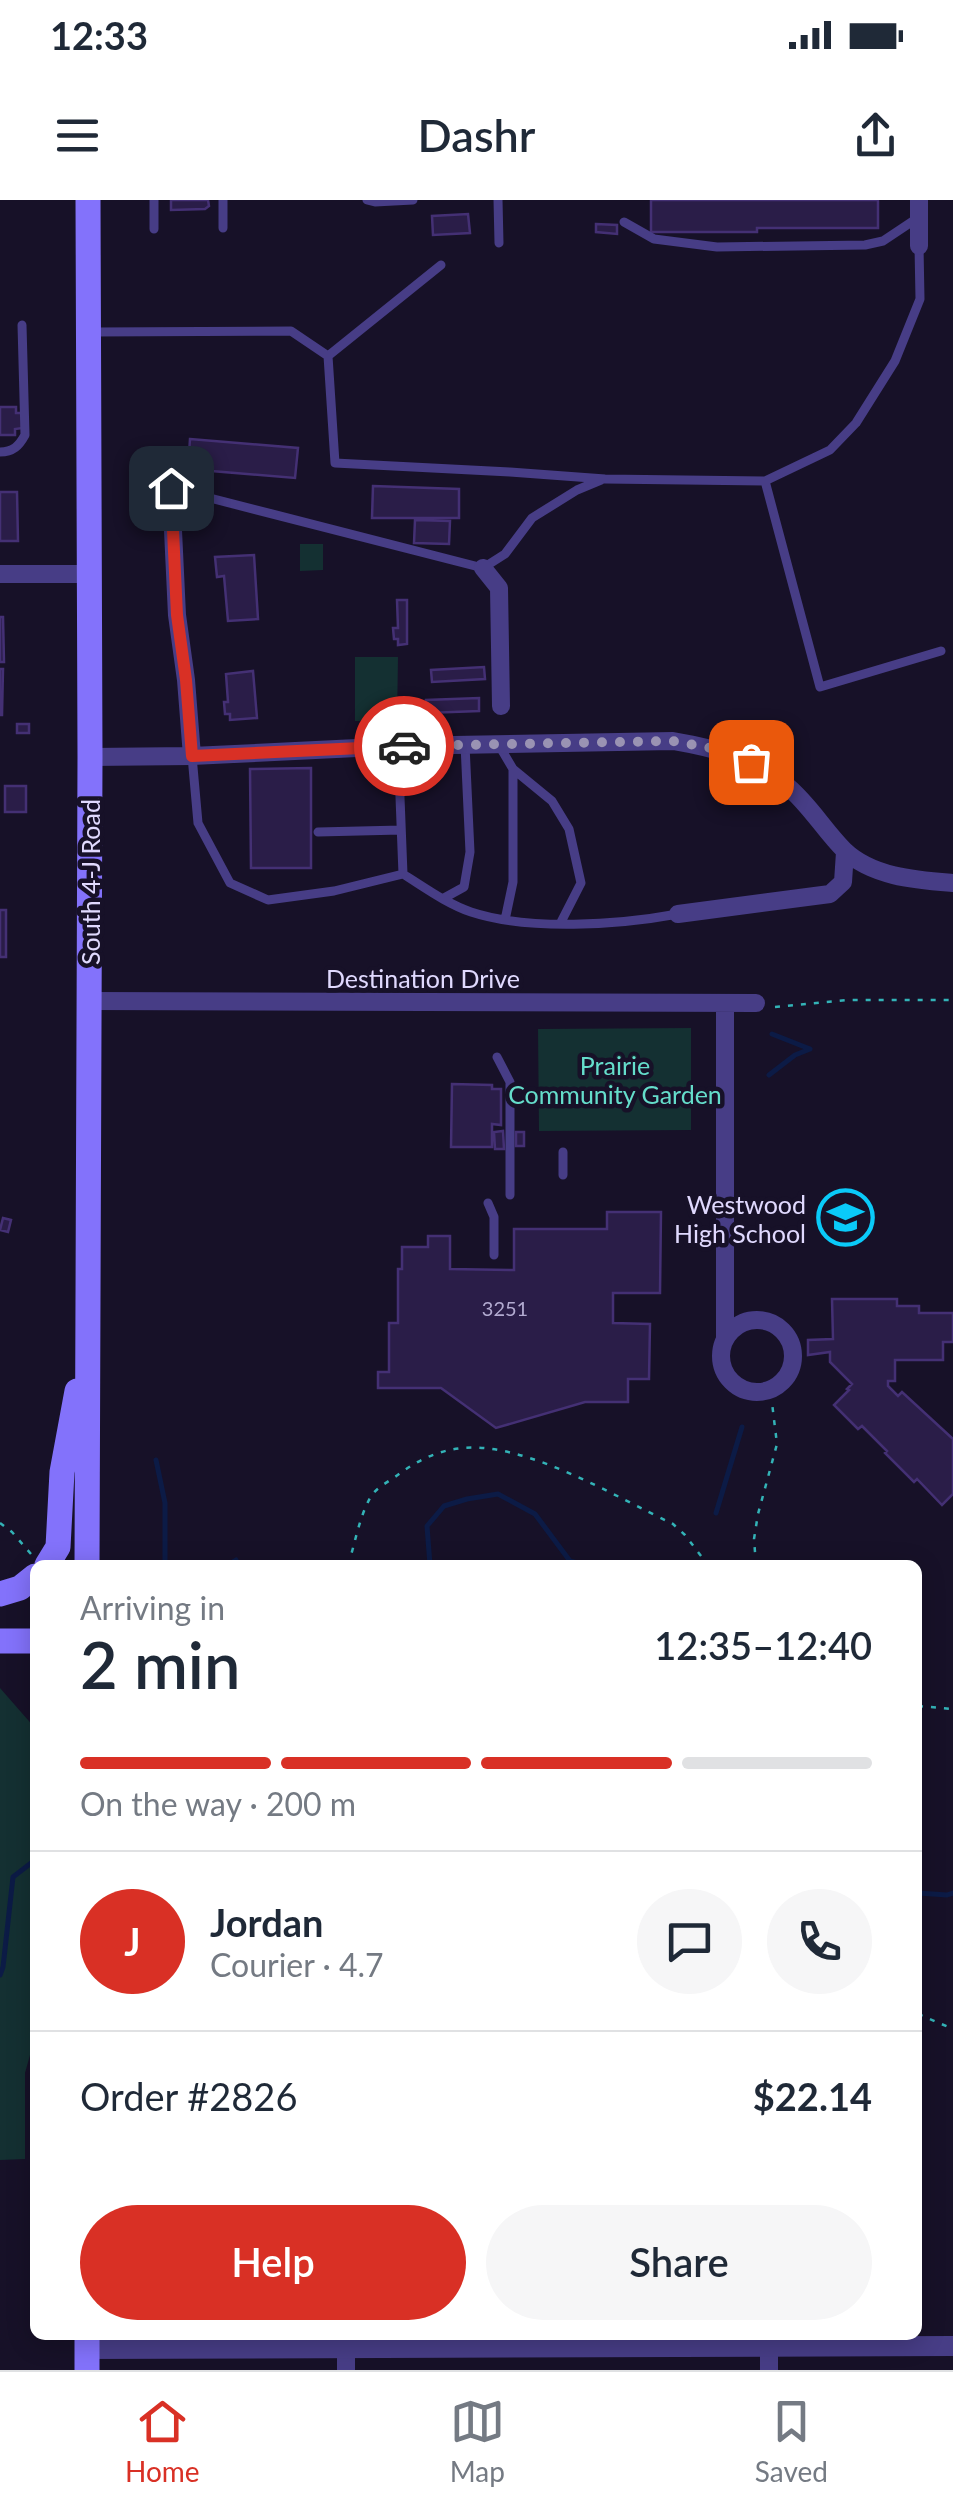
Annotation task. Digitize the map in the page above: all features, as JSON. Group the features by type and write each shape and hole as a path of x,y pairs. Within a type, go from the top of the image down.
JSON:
{"main road":[{"name":"South 4-J Road","path":"87,1560 88,200"},
{"path":"47,1560 58,1546 62,1472 89,1327"},
{"path":"0,1594 20,1588 30,1578"},
{"path":"0,1641 30,1641"}],"street":[{"path":"919,208 919,246"},
{"path":"171,488 177,615 192,756"},
{"path":"483,568 498,588 502,706"},
{"path":"0,574 90,574"},
{"path":"90,757 673,741 711,748 751,762 788,786 845,852 881,872 953,883"},
{"path":"678,914 830,894 843,882 845,852"},
{"name":"Destination Drive","path":"89,1001 756,1003"},
{"path":"725,1003 725,1338 720,1360 730,1381 751,1391 774,1388 790,1371 792,1347 779,1327 768,1321 744,1322 725,1338"},
{"path":"769,2346 769,2370"},
{"path":"87,2351 953,2346"},
{"path":"346,2347 346,2370"}],"lane":[{"path":"154,200 154,230"},
{"path":"224,200 224,228"},
{"path":"367,200 413,200"},
{"path":"498,200 499,243"},
{"path":"624,222 654,239 717,247 865,246 883,240 919,208"},
{"path":"328,356 335,463 604,479 764,481 830,450 856,423 896,361 920,299 919,246"},
{"path":"328,356 442,266"},
{"path":"0,452 10,452 25,435 22,325"},
{"path":"88,332 291,331 328,356"},
{"path":"171,488 483,568 504,554 532,518 577,490 604,479"},
{"path":"764,481 820,687 941,651"},
{"path":"498,744 513,769 552,802 570,829 581,883 560,924"},
{"path":"444,898 464,887 470,852 465,745"},
{"path":"398,746 403,874"},
{"path":"192,756 198,823 230,883 268,900 334,891 403,874 468,912 505,920 560,924 644,920 678,914"},
{"path":"505,920 513,882 513,769"},
{"path":"318,832 401,830"},
{"path":"497,1057 510,1082 510,1194"},
{"path":"563,1152 563,1175"},
{"path":"488,1203 494,1217 494,1254"}],"path":[{"path":"756,1003 764,1008 848,1000 953,1000"},
{"path":"756,1560 758,1514 776,1444 772,1403"},
{"path":"350,1560 371,1495 426,1458 468,1447 524,1457 559,1469 673,1524 704,1560"},
{"path":"0,1524 12,1532 34,1560"},
{"path":"922,1706 953,1710"},
{"path":"922,2016 953,2028"}],"green space":[{"path":"300,544 323,544 323,570 300,571"},
{"path":"355,657 398,657 397,721 355,721"},
{"name":"Prairie Community Garden","path":"691,1028 691,1130 539,1131 538,1029"},
{"path":"0,1688 30,1722 30,2055 25,2073 25,2159 0,2160"}],"building":[{"path":"171,200 208,200 209,206 171,210"},
{"path":"651,200 878,200 878,228 651,232"},
{"path":"468,214 470,233 433,235 432,216"},
{"path":"596,224 617,225 617,234 596,232"},
{"path":"0,407 16,407 16,413 23,413 23,428 15,429 15,435 0,435"},
{"path":"190,439 298,448 295,478 188,469"},
{"path":"373,486 459,489 459,518 372,518"},
{"path":"0,492 17,492 18,541 0,541"},
{"path":"415,520 450,521 449,544 414,543"},
{"path":"254,555 258,619 228,621 224,576 217,577 215,557"},
{"path":"397,600 407,600 407,644 398,645 398,639 394,639 393,628 398,628"},
{"path":"3,617 4,662 0,662"},
{"path":"484,667 485,679 432,682 431,670"},
{"path":"3,669 2,715 0,715"},
{"path":"253,671 257,718 230,720 230,714 225,714 226,674"},
{"path":"479,698 479,711 426,713 426,700"},
{"path":"17,724 29,724 29,733 17,733"},
{"path":"311,768 311,868 251,868 250,769"},
{"path":"5,786 26,786 26,812 5,812"},
{"path":"0,910 6,910 6,957 0,957"},
{"path":"452,1084 492,1085 492,1089 501,1089 501,1125 492,1124 492,1147 451,1147"},
{"path":"503,1131 504,1149 495,1149 494,1132"},
{"path":"516,1132 524,1132 524,1146 516,1146"},
{"path":"607,1212 661,1212 660,1293 613,1293 613,1323 650,1324 649,1379 628,1379 628,1402 585,1402 496,1428 441,1388 378,1388 378,1372 389,1372 389,1323 398,1323 402,1247 428,1247 428,1236 450,1236 450,1269 514,1270 514,1229 607,1229"},
{"path":"3,1218 11,1220 8,1232 0,1230"},
{"path":"832,1299 897,1299 897,1306 919,1306 919,1313 953,1313 953,1342 943,1342 943,1360 895,1360 895,1381 888,1381 898,1396 902,1392 953,1439 953,1494 942,1505 917,1479 914,1482 862,1426 858,1429 834,1405 852,1384 830,1362 830,1352 808,1355 808,1340 833,1339"}],"waterway":[{"path":"772,1034 810,1049"},
{"path":"769,1075 810,1049"},
{"path":"716,1513 742,1427"},
{"path":"156,1460 165,1503 165,1560"},
{"path":"430,1560 427,1526 444,1506 498,1494 535,1514 569,1560"},
{"path":"0,1975 13,1877 30,1864"},
{"path":"922,1893 953,1893"}],"way so far":[{"path":"404,746 673,741 711,748 751,762"}],"place":[{"name":"Westwood High School","path":"845,1218"}],"route":[{"path":"171,488 177,615 192,756 404,746"}]}
